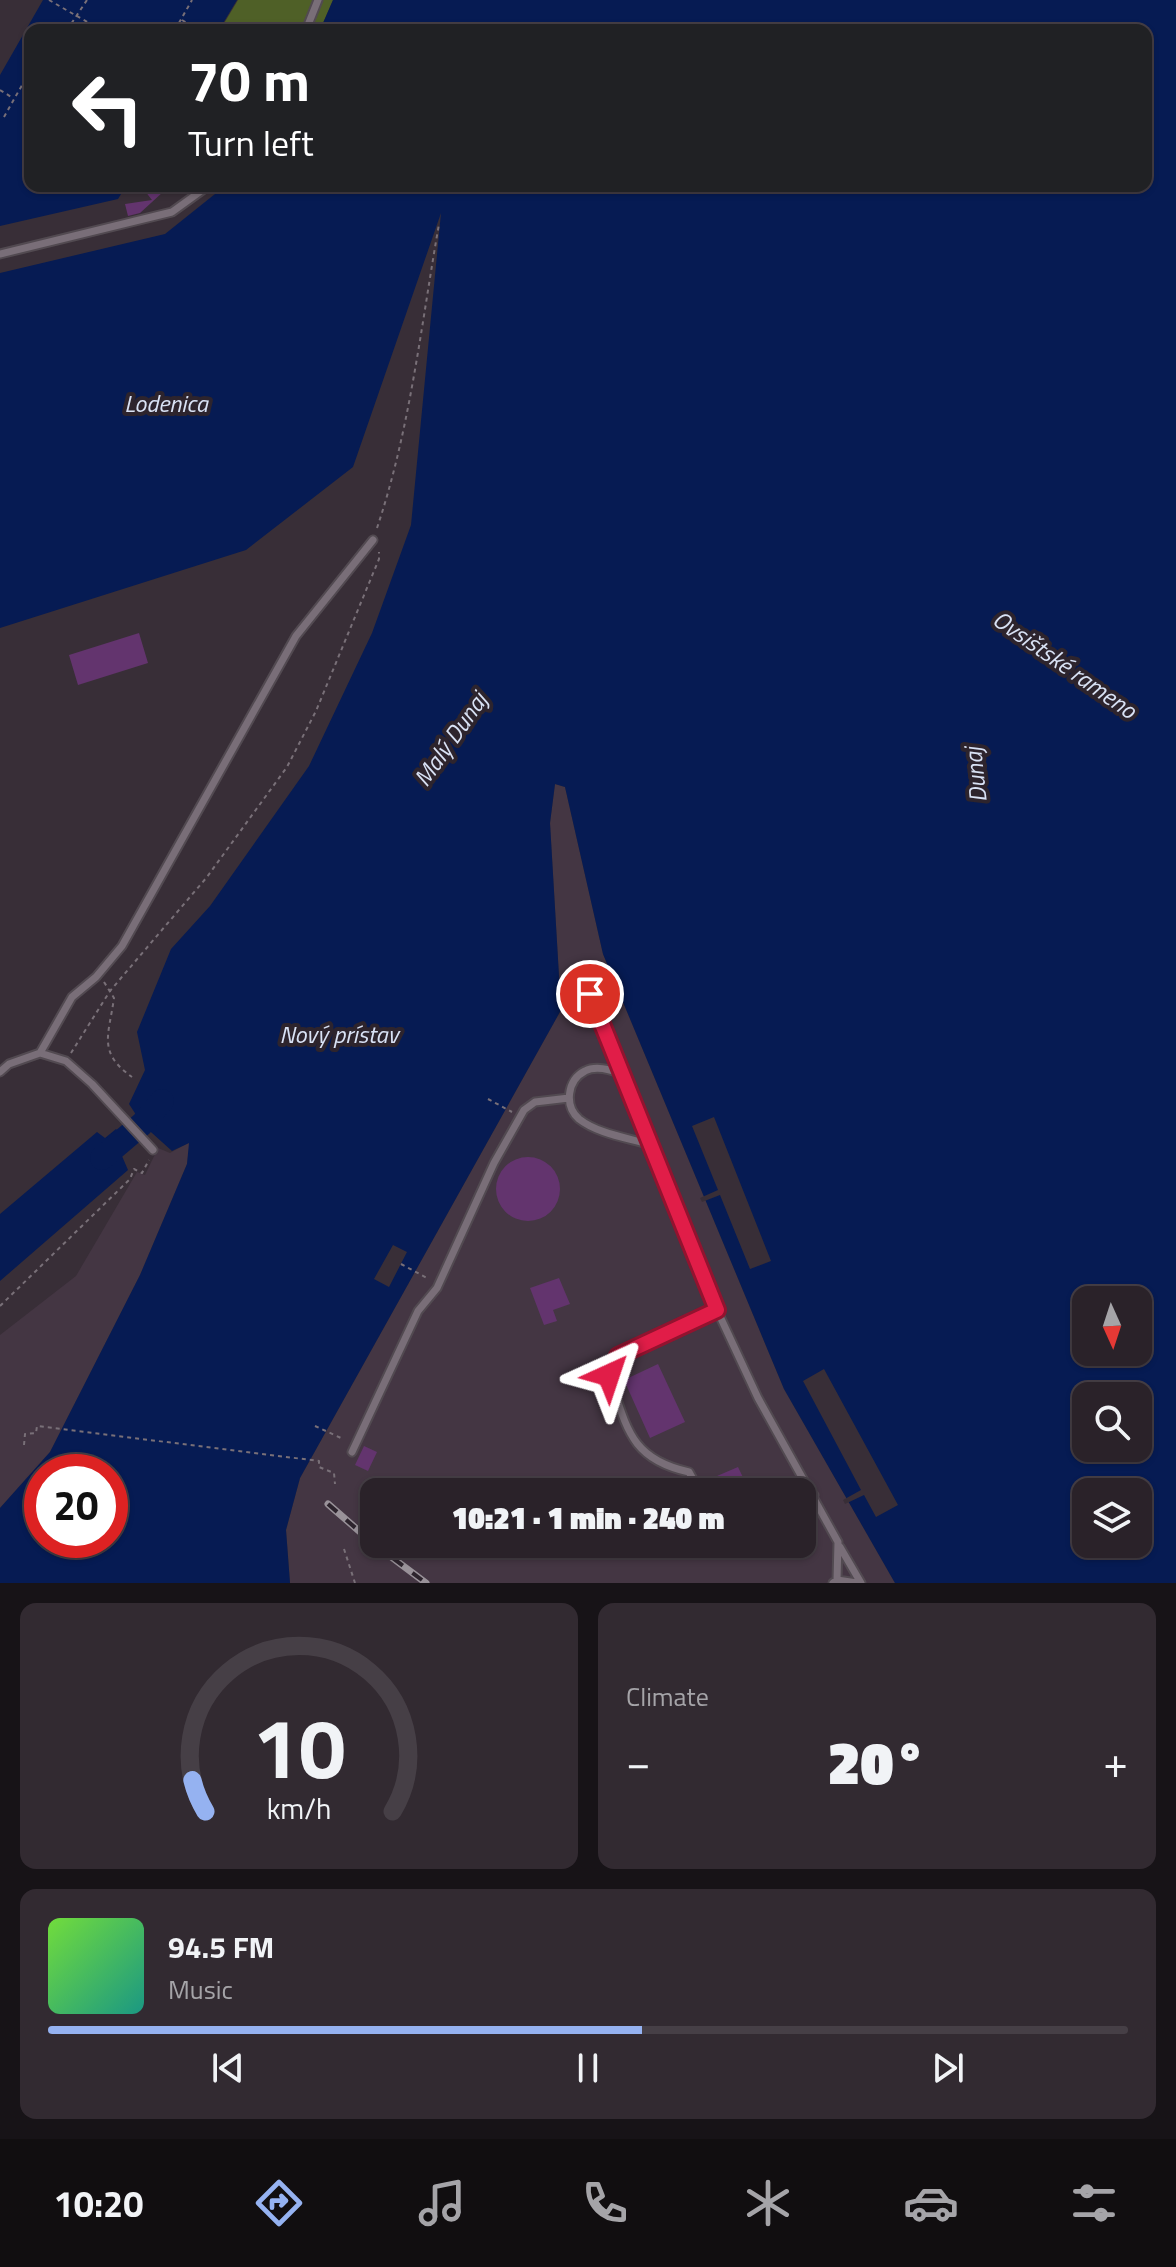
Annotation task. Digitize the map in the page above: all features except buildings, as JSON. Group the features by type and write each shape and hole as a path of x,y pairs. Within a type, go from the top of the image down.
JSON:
{"lane":[{"path":"308,24 318,0"},
{"path":"0,254 172,212 200,192"},
{"path":"40,1053 72,997 96,977 122,946 296,636 373,540"},
{"path":"590,994 717,1310 758,1398 804,1478"},
{"path":"0,1072 9,1064 40,1053 66,1061 153,1150"},
{"path":"622,1074 602,1069 586,1070 575,1080 569,1098 577,1117 592,1126 651,1145"},
{"path":"352,1452 418,1311 437,1288 494,1163 524,1110 535,1102 569,1098"},
{"path":"692,1478 689,1472 661,1466 644,1454 625,1420 609,1375 618,1356 717,1310"},
{"path":"816,1499 859,1583"},
{"path":"838,1544 835,1581 859,1583"}],"path":[{"path":"49,0 91,24"},
{"path":"71,24 87,0"},
{"path":"178,24 192,0"},
{"path":"181,19 189,24"},
{"path":"4,117 24,81"},
{"path":"0,90 14,98"},
{"path":"66,1061 110,991 207,877 287,767 316,711 379,559 379,548 373,540 391,486 405,425 439,224"},
{"path":"96,977 106,984 114,998 106,1043 111,1058 132,1077"},
{"path":"488,1099 514,1114"},
{"path":"0,1306 130,1179 134,1169 142,1173 149,1160"},
{"path":"401,1264 427,1278"},
{"path":"24,1445 25,1434 36,1433 37,1426 319,1461 319,1467 334,1473 335,1484"},
{"path":"315,1426 341,1438"},
{"path":"344,1549 355,1583"}],"shaded area":[{"path":"555,784 565,787 603,954 784,1389 895,1583 290,1583 286,1530 300,1478 561,1010 550,823"},
{"path":"190,1142 187,1164 140,1275 50,1452 24,1454 24,1481 0,1508 0,1335 76,1276 137,1172 145,1175 158,1148 170,1153"}],"green space":[{"path":"238,0 333,0 323,24 224,24"}],"water":[{"path":"43,0 237,0 223,24 29,24"},
{"path":"333,0 1176,0 1176,1583 895,1583 784,1389 603,954 565,787 555,784 550,823 561,1010 300,1478 286,1530 290,1583 0,1583 0,1508 24,1481 24,1558 128,1558 128,1454 48,1454 140,1275 187,1164 189,1143 172,1151 142,1124 129,1104 145,1070 137,1032 171,949 210,906 309,766 372,633 411,525 441,213 353,467 246,550 0,628 0,273 165,234 218,192 1152,192 1152,24 323,24"},
{"path":"24,33 24,192 122,192 118,199 0,226 0,75"},
{"path":"116,1129 131,1145 122,1156 128,1170 0,1281 0,1214 97,1132 105,1138"}],"pier":[{"path":"714,1117 771,1261 750,1269 720,1195 702,1202 700,1198 718,1190 692,1126"},
{"path":"393,1245 407,1252 389,1287 374,1279"},
{"path":"824,1369 898,1505 876,1517 864,1495 845,1504 843,1500 861,1490 803,1381"}],"waterway":[{"name":"Malý Dunaj","path":"102,1158 142,1124 162,1101"}],"railway":[{"path":"328,1504 360,1532"},
{"path":"393,1558 426,1583"}],"route":[{"path":"590,994 717,1310 618,1356 609,1375"}],"water label":[{"name":"Lodenica","path":"166,403"},
{"name":"Ovsištské rameno","path":"1065,664"},
{"name":"Dunaj","path":"975,775"},
{"name":"Nový prístav","path":"339,1034"}]}
